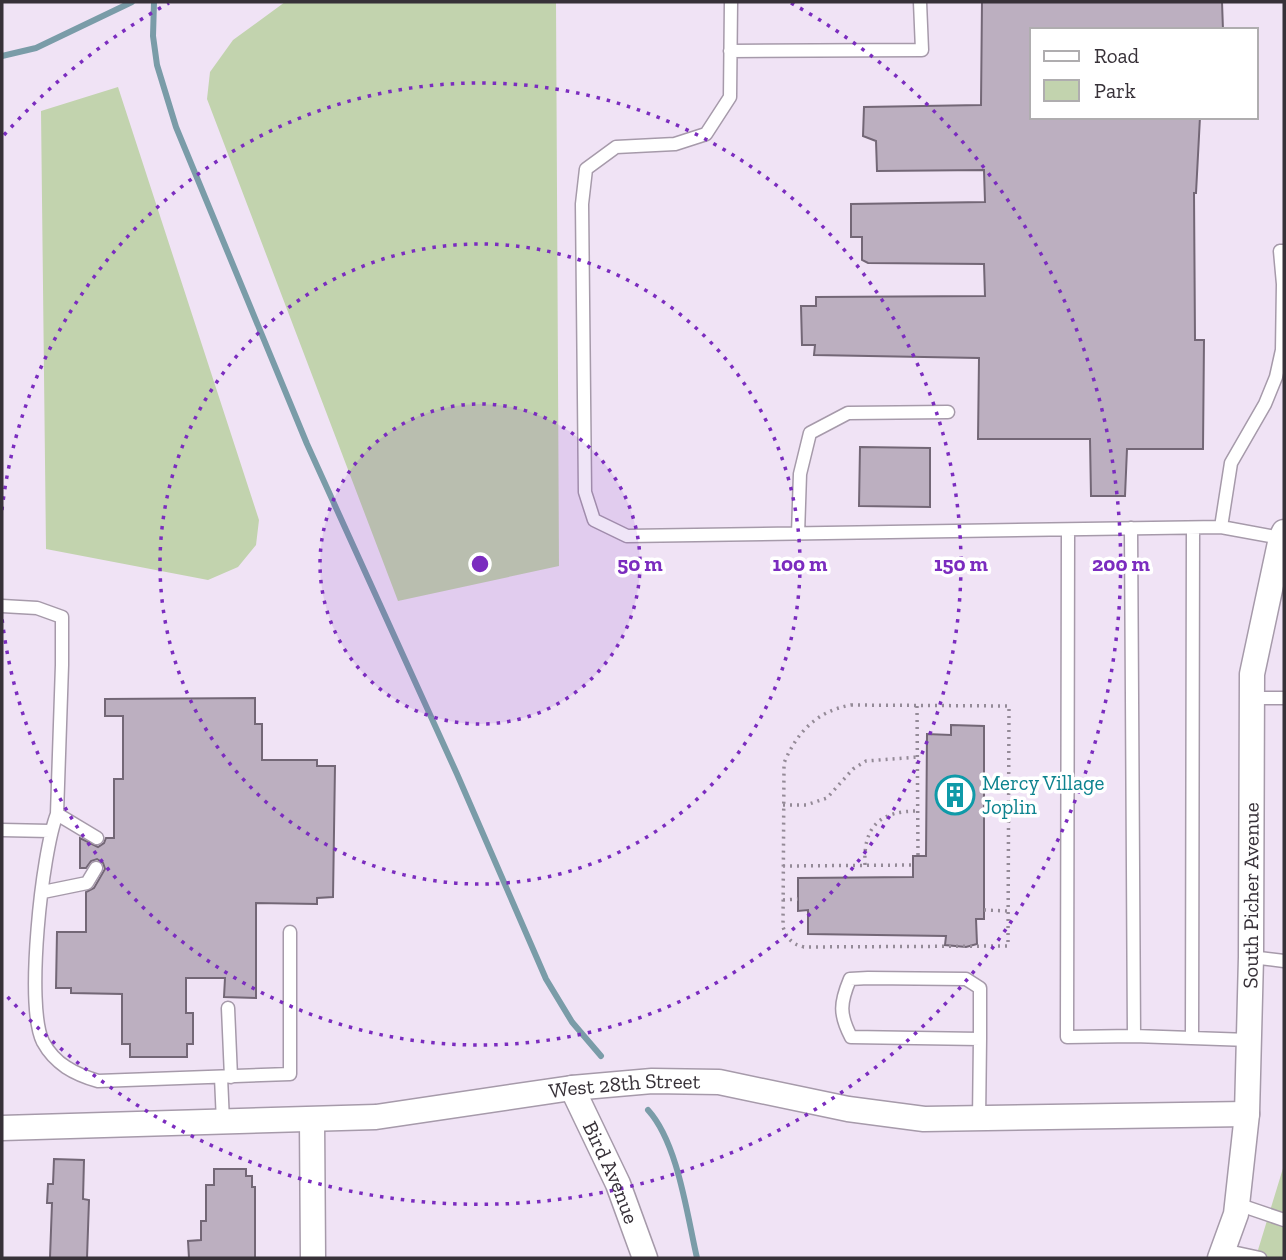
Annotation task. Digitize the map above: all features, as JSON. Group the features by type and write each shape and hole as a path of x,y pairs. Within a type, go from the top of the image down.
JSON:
{"street":[{"name":"South Picher Avenue","path":"1222,1254 1237,1204 1247,1114 1251,957 1252,674 1283,535"},
{"name":"West 28th Street","path":"2,1128 376,1117 572,1088 652,1081 719,1082 848,1109 923,1119 1247,1114"},
{"name":"Bird Avenue","path":"572,1088 618,1184 645,1258"},
{"path":"312,1119 313,1258"}],"lane":[{"path":"731,2 730,97 706,134 675,144 616,147 586,169 582,204 585,492 594,520 627,536 1221,527 1283,535"},
{"path":"730,51 922,50 920,2"},
{"path":"1221,527 1231,463 1265,404 1283,350 1280,251 1284,251"},
{"path":"798,534 800,474 810,433 848,413 948,412"},
{"path":"1131,528 1134,1036"},
{"path":"1192,1038 1193,528"},
{"path":"1068,530 1067,1037 1134,1036 1249,1040"},
{"path":"2,606 37,608 62,617 57,814 50,831 43,892 38,906 37,1018 42,1040 56,1061 77,1075 97,1081 290,1074 290,932"},
{"path":"1252,698 1284,698"},
{"path":"57,814 97,838"},
{"path":"2,830 50,831"},
{"path":"43,892 87,883 96,868"},
{"path":"1251,957 1284,961"},
{"path":"979,1120 980,1039 980,988 966,979 850,979 843,997 842,1019 851,1037 980,1039"},
{"path":"223,1122 228,1007"},
{"path":"1237,1204 1284,1220"},
{"path":"1222,1254 1260,1258"}],"path":[{"path":"851,705 917,706 1009,706 1008,946 804,947 793,944 783,927 783,804 785,763 793,743 805,728 827,712 851,705"},
{"path":"917,706 918,856"},
{"path":"783,804 806,805 827,798 853,769 866,761 918,758"},
{"path":"865,865 865,846 872,828 892,812 918,811"},
{"path":"783,866 913,865"},
{"path":"783,900 798,899"},
{"path":"984,910 1008,911"}],"green space":[{"path":"285,2 556,2 559,566 398,601 207,99 210,72 233,40"},
{"path":"118,87 259,520 256,545 238,567 208,580 46,549 41,111"},
{"path":"1284,1165 1284,1258 1254,1258 1258,1250"}],"building":[{"path":"982,2 1222,2 1223,28 1030,28 1030,119 1200,119 1194,193 1195,340 1204,340 1203,449 1127,449 1125,496 1091,496 1090,439 978,439 979,358 814,355 815,345 802,345 801,306 816,306 816,297 985,296 984,264 868,263 862,260 862,237 851,237 851,204 985,202 984,170 877,171 876,141 863,136 864,107 981,105"},
{"path":"860,447 930,448 930,507 859,506"},
{"path":"255,698 255,724 262,724 262,760 317,760 317,766 335,766 333,897 317,898 317,904 256,903 256,998 224,997 225,978 186,978 186,1013 193,1013 193,1044 187,1044 187,1057 130,1057 130,1044 122,1044 122,994 71,993 71,988 56,988 57,932 86,932 86,892 94,888 105,869 103,863 97,859 91,861 86,868 80,868 80,838 98,847 106,838 114,838 114,779 123,779 123,716 105,716 105,699"},
{"name":"Mercy Village Joplin","path":"951,725 984,726 984,919 976,919 977,944 966,947 945,945 946,936 808,934 808,910 798,911 798,878 913,877 913,856 926,856 927,734 951,735"},
{"path":"54,1159 84,1160 83,1199 89,1200 87,1258 50,1258 52,1203 47,1203 48,1184 53,1184"},
{"path":"214,1169 246,1169 246,1176 252,1176 252,1187 255,1187 255,1258 189,1258 188,1241 201,1240 201,1221 206,1221 206,1185 214,1185"}],"waterway":[{"path":"2,56 36,48 132,2"},
{"path":"154,2 153,36 157,65 176,127 307,444 457,774 546,979 572,1022 601,1056"},
{"path":"648,1110 667,1141 674,1160 697,1258"}],"place":[{"name":"Mercy Village Joplin","path":"955,795"}]}
